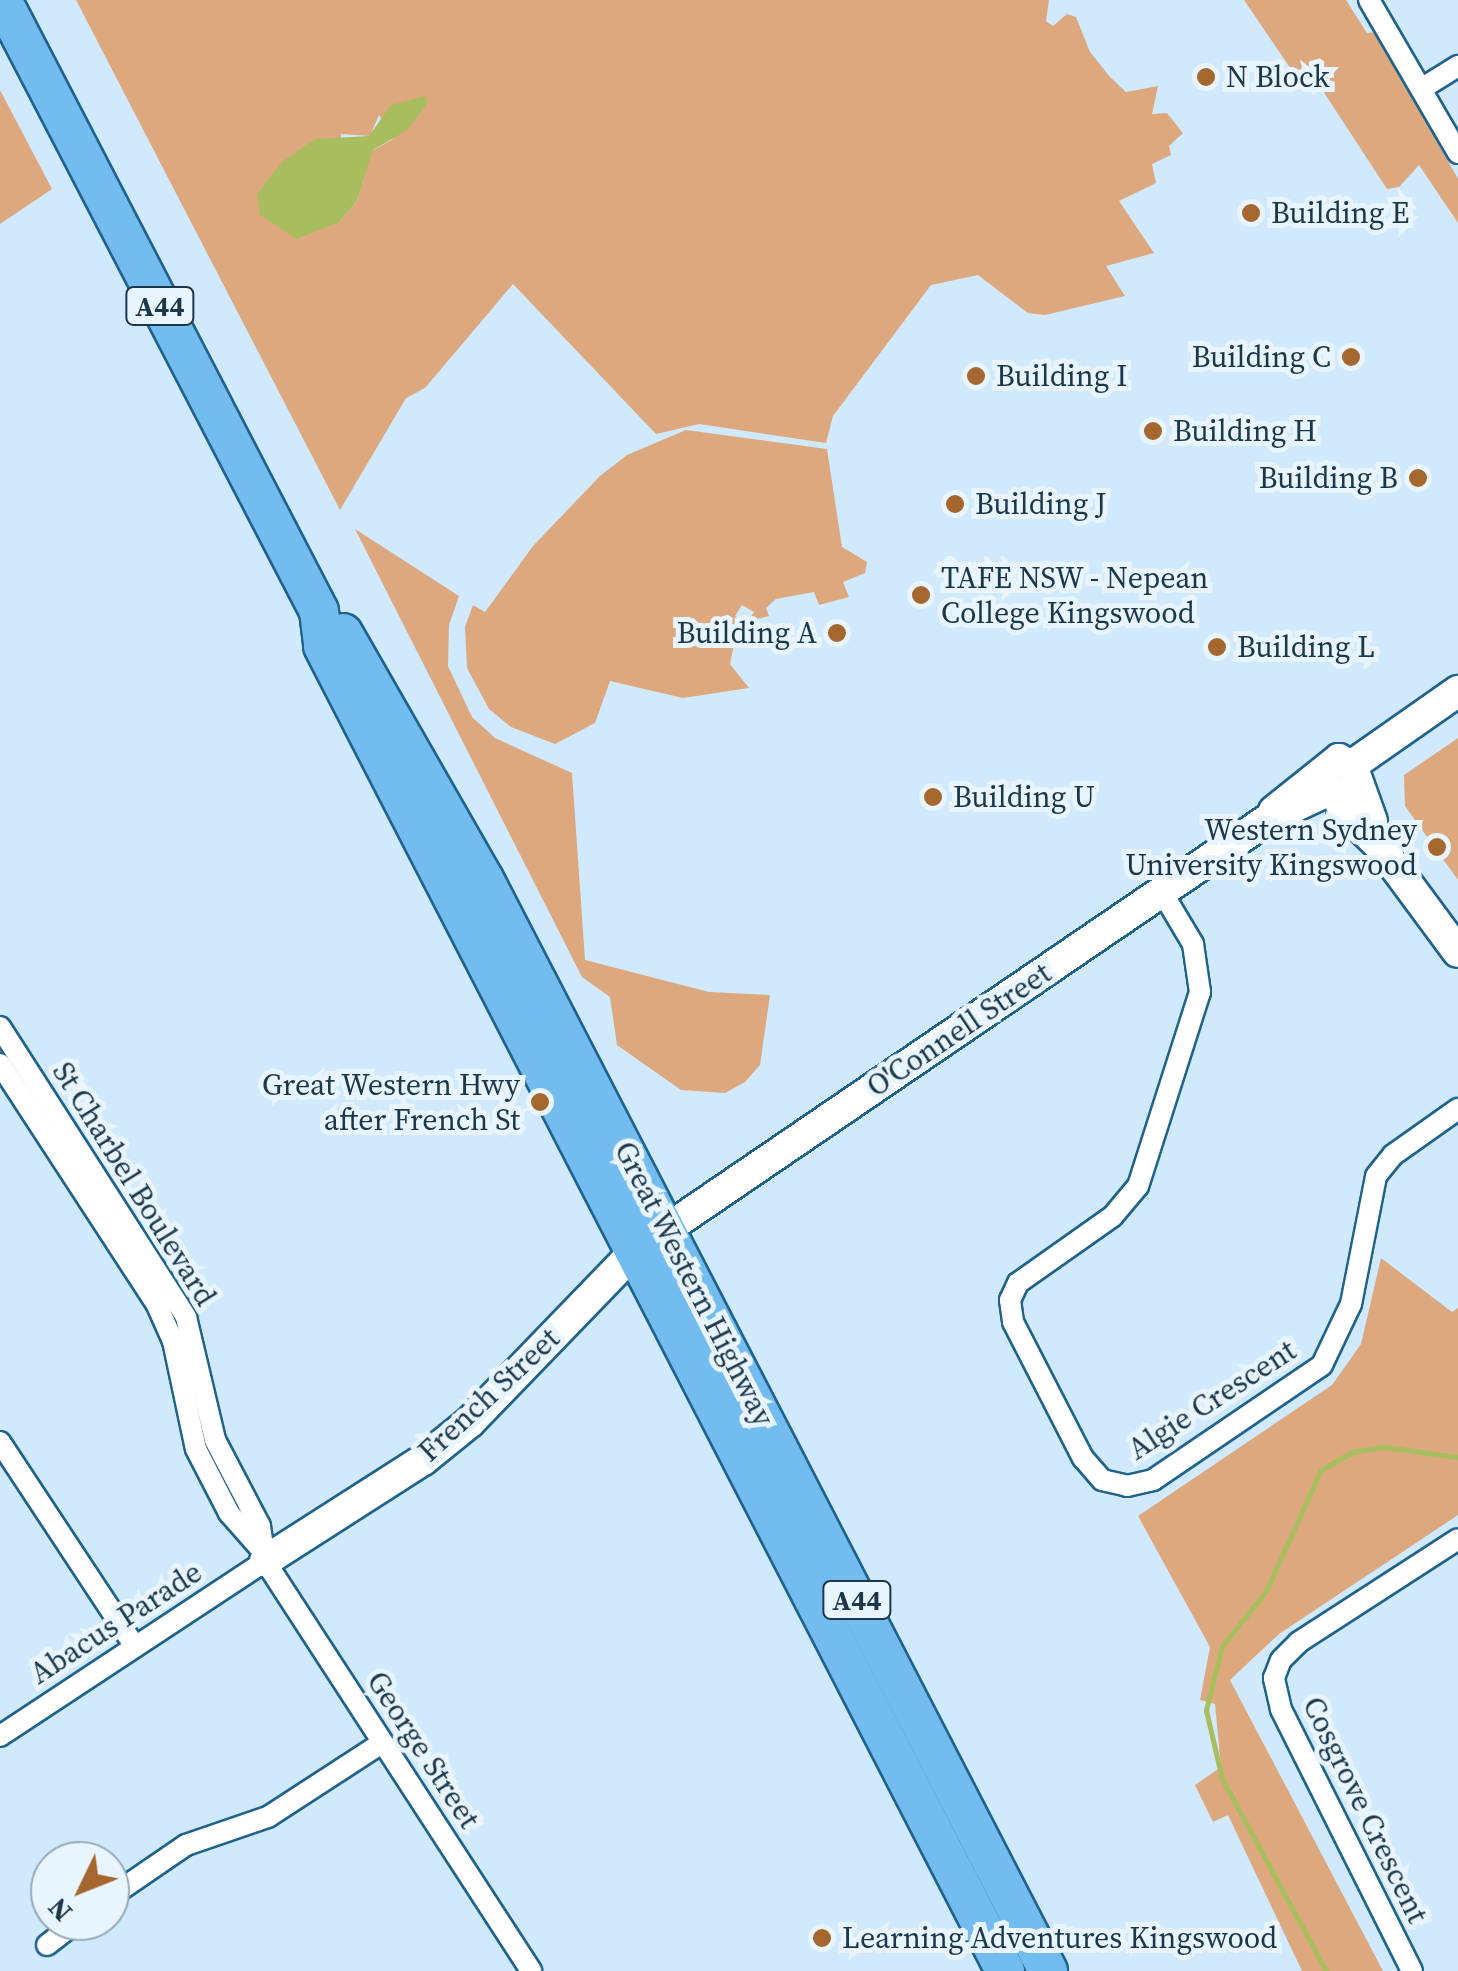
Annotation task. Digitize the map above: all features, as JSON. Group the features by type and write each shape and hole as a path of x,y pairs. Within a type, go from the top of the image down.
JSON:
{"highway":[{"name":"Great Western Highway","path":"2,0 318,611 345,635 484,879 650,1241 1005,1971"},
{"name":"Great Western Highway","path":"650,1241 1048,1971"}],"street":[{"path":"1369,0 1458,153"},
{"path":"1421,89 1458,66"},
{"name":"O'Connell Street","path":"650,1241 1270,818 1339,779 1458,692"},
{"path":"1339,779 1362,833 1378,844 1458,952"},
{"name":"Algie Crescent","path":"1162,892 1194,944 1200,992 1138,1186 1113,1216 1018,1283 1010,1300 1013,1322 1074,1442 1102,1480 1127,1486 1153,1480 1322,1365 1351,1304 1376,1176 1393,1155 1458,1109"},
{"name":"St Charbel Boulevard","path":"0,1027 186,1317 215,1440 260,1526 262,1554"},
{"name":"St Charbel Boulevard","path":"0,1064 156,1303 173,1341 196,1449 229,1513 262,1554"},
{"name":"French Street","path":"262,1554 423,1460 470,1422 650,1241"},
{"path":"0,1442 135,1647"},
{"name":"Cosgrove Crescent","path":"1412,1971 1281,1709 1275,1672 1299,1642 1458,1539"},
{"name":"Abacus Parade","path":"0,1736 135,1647 262,1554"},
{"name":"George Street","path":"262,1554 531,1971"},
{"path":"130,1883 186,1845 257,1824 382,1743"},
{"path":"47,1945 52,1941"}],"shaded area":[{"path":"76,0 1049,0 1046,21 1053,26 1067,14 1076,17 1090,52 1110,77 1126,92 1158,86 1152,114 1167,113 1183,133 1169,146 1171,155 1152,164 1156,183 1119,201 1154,253 1106,266 1125,296 1045,315 1028,313 978,275 931,285 833,416 826,443 699,424 656,434 513,284 425,388 406,398 340,510","holes":["379,115 393,139 372,151 357,201 339,222 341,134 370,136"]},
{"path":"1244,0 1346,0 1367,33 1376,32 1458,179 1458,223 1419,165 1399,187 1387,189 1323,91 1295,75"},
{"path":"0,90 52,189 0,224"},
{"path":"426,96 427,104 407,130 373,150 357,201 339,222 297,239 260,215 257,194 282,162 315,139 369,136 391,105"},
{"path":"686,430 827,449 842,547 867,562 865,573 843,582 849,597 819,605 814,592 776,599 766,608 769,616 748,621 754,612 742,605 735,616 745,622 738,625 730,664 749,688 683,698 610,681 595,723 555,744 511,727 489,709 467,668 465,627 473,605 485,612 533,546 600,476 627,455"},
{"path":"355,529 459,596 449,625 448,666 472,717 495,738 572,773 585,960 709,992 770,995 760,1065 745,1082 725,1093 681,1090 617,1045 610,997 582,977"},
{"path":"1458,738 1458,880 1405,806 1404,775"},
{"path":"1381,1258 1452,1312 1458,1308 1458,1515 1279,1634 1230,1680 1383,1971 1302,1971 1228,1815 1213,1822 1195,1785 1221,1767 1215,1704 1200,1700 1210,1647 1138,1516 1332,1385 1361,1344"}],"waterway":[{"path":"1326,1971 1222,1779 1206,1710 1222,1646 1266,1591 1321,1470 1352,1452 1385,1447 1458,1457"}],"place":[{"name":"N Block","path":"1206,77"},
{"name":"Building E","path":"1251,213"},
{"name":"Building C","path":"1351,357"},
{"name":"Building I","path":"976,376"},
{"name":"Building H","path":"1153,431"},
{"name":"Building B","path":"1418,478"},
{"name":"Building J","path":"955,504"},
{"name":"TAFE NSW - Nepean College Kingswood","path":"921,595"},
{"name":"Building A","path":"837,633"},
{"name":"Building L","path":"1217,647"},
{"name":"Building U","path":"933,797"},
{"name":"Western Sydney University Kingswood","path":"1437,847"},
{"name":"Great Western Hwy after French St","path":"540,1102"},
{"name":"Learning Adventures Kingswood","path":"822,1938"}]}
